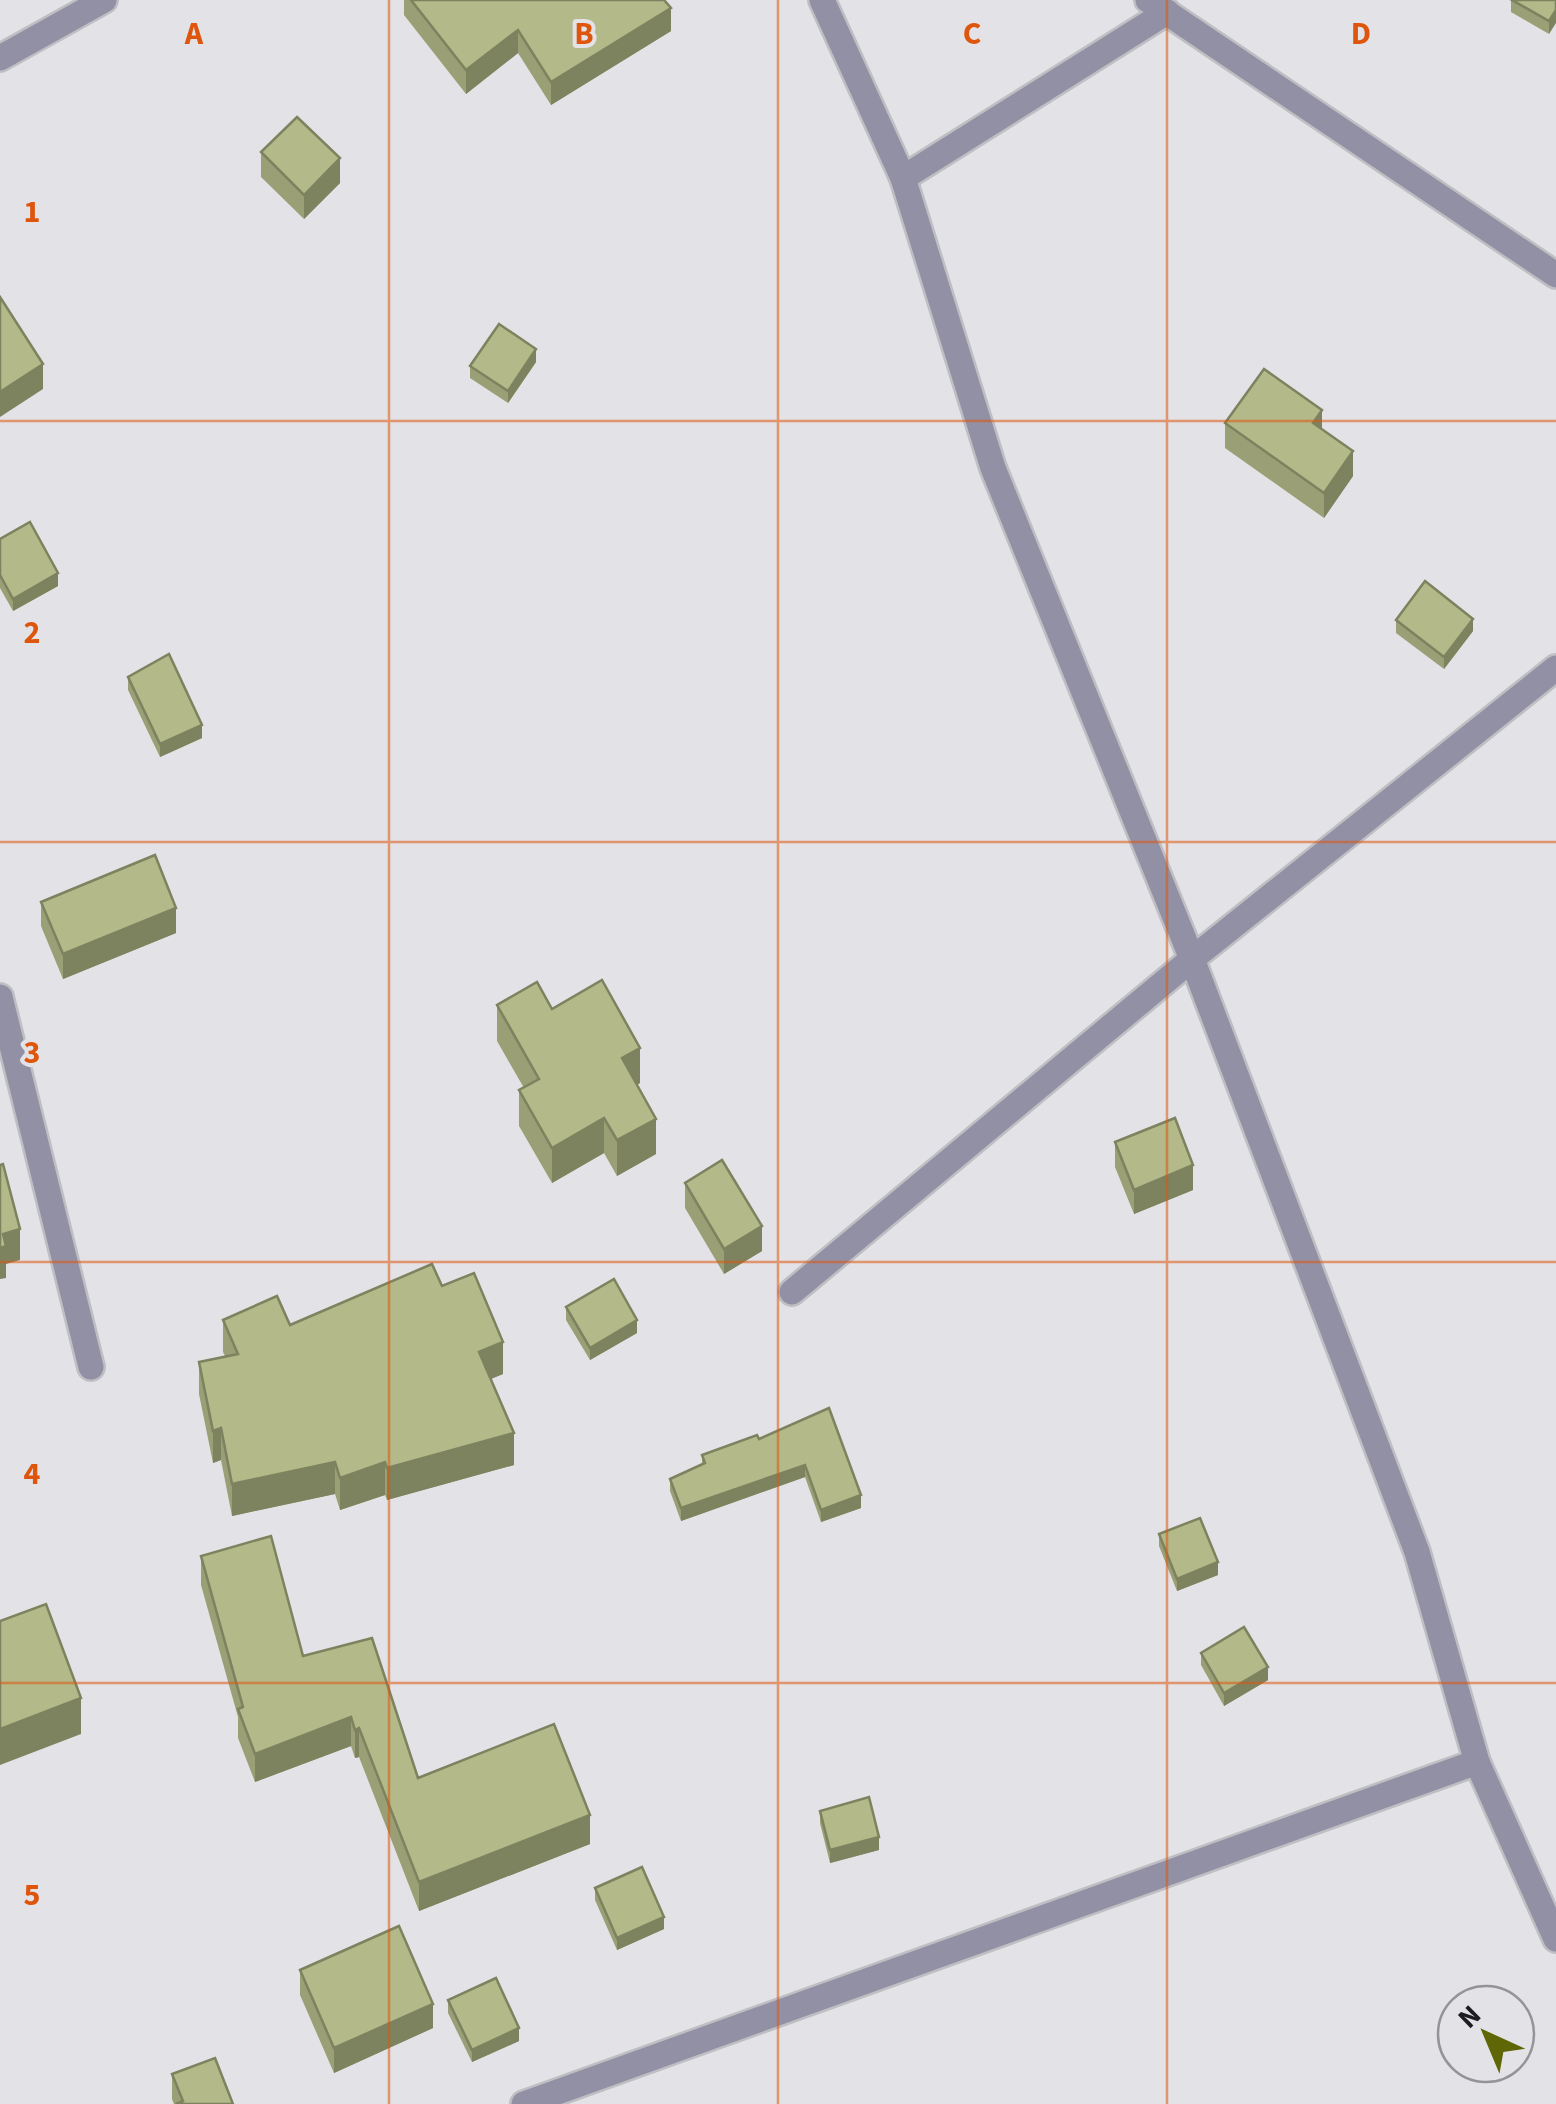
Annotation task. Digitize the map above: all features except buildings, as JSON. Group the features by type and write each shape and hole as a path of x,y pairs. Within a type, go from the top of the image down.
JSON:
{"street":[{"path":"0,58 104,0"},
{"path":"822,0 903,178 992,468 1192,959 1418,1552 1476,1762 1556,1940"},
{"path":"903,178 1157,6 1556,275"},
{"path":"792,1292 1192,959 1556,668"},
{"path":"0,997 91,1367"},
{"path":"524,2104 1476,1762"}]}
